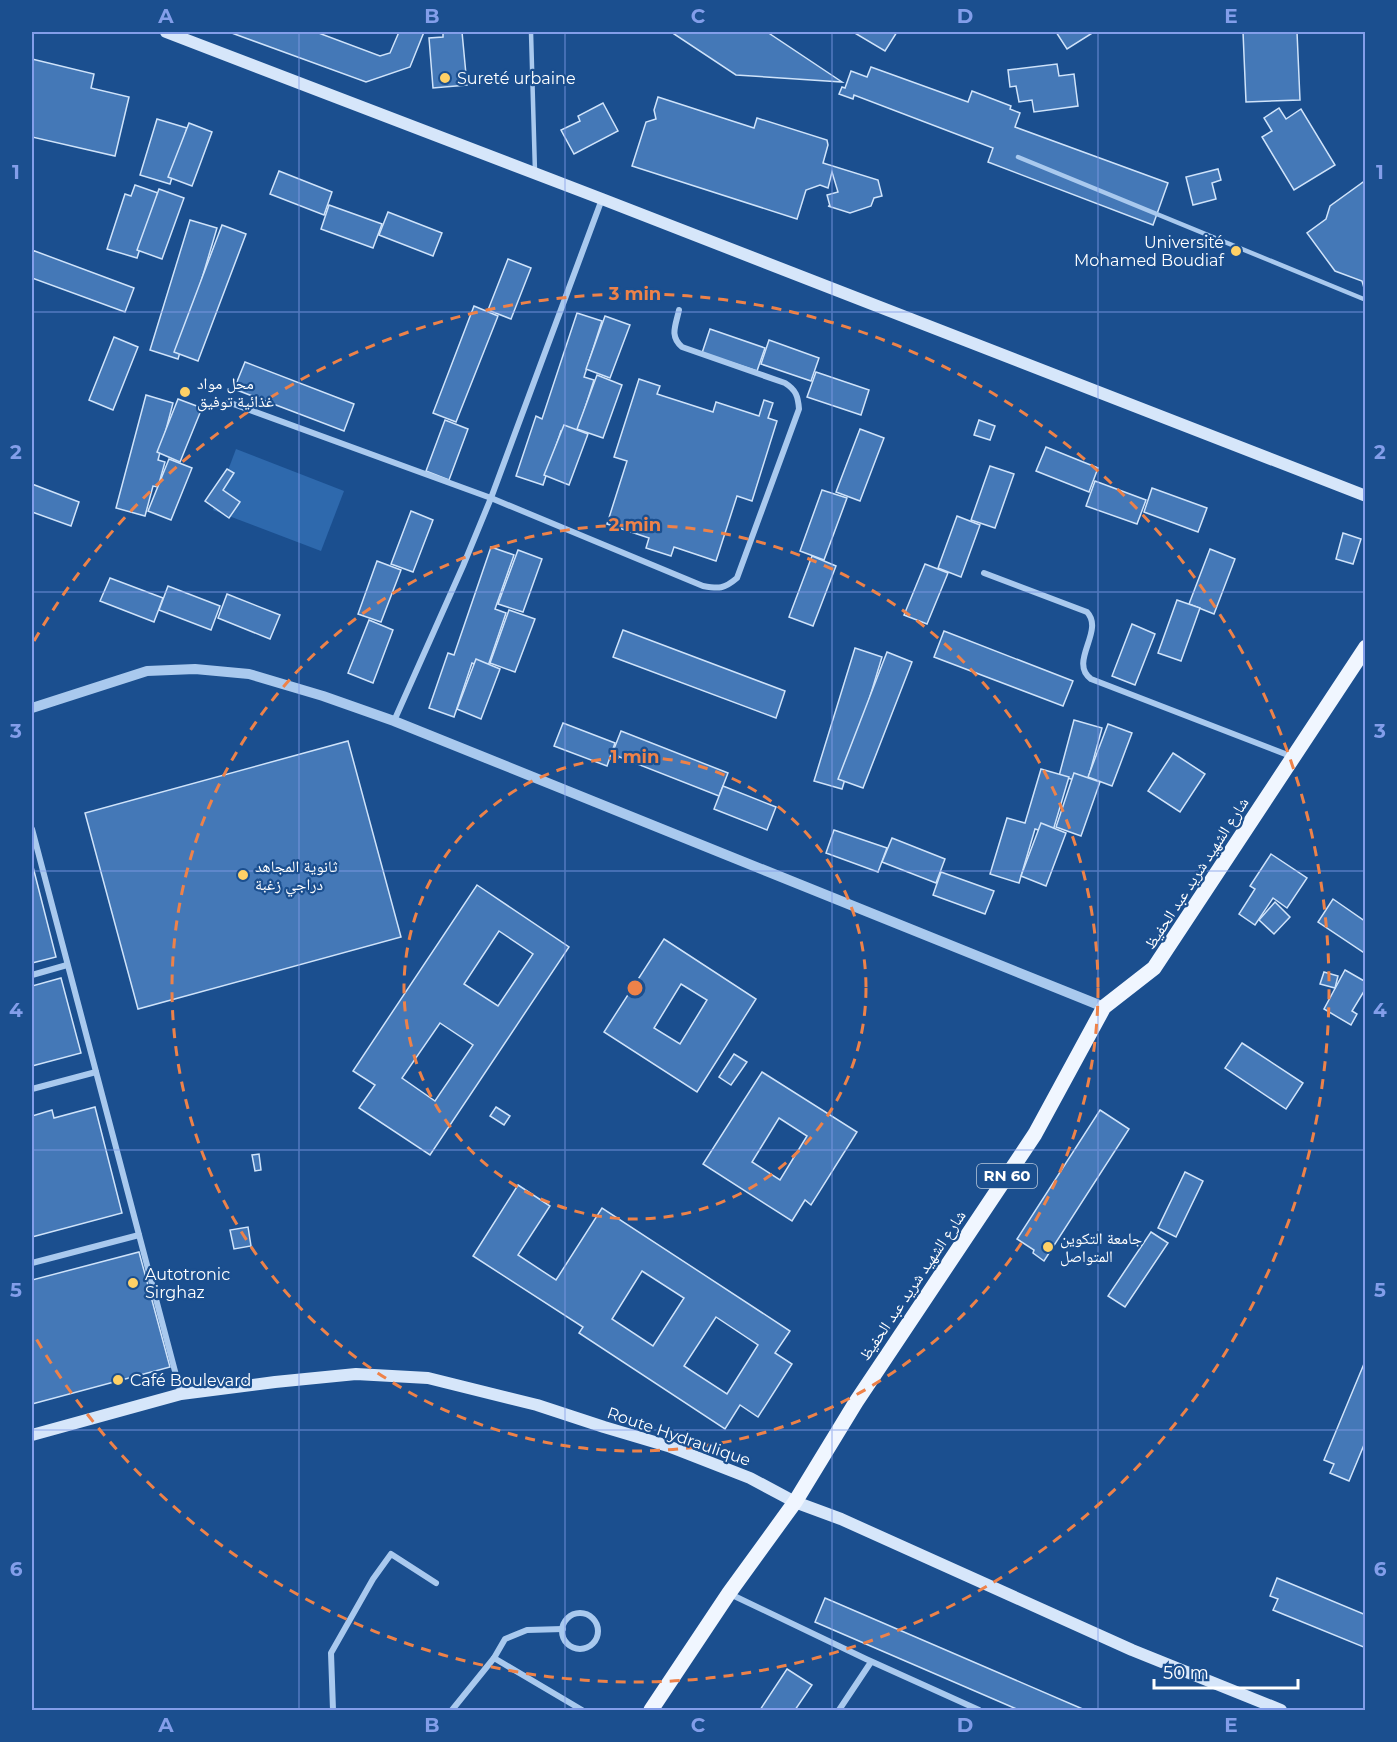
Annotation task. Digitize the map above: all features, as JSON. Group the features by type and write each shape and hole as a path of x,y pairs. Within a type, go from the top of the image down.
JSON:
{"main road":[{"path":"166,32 1365,496"},
{"name":"شارع الشهيد شريد عبد الحفيظ","path":"651,1710 729,1593 795,1502 856,1402 1035,1134 1104,1007 1154,968 1365,647"},
{"name":"Route Hydraulique","path":"32,1435 181,1394 356,1374 428,1378 537,1405 668,1446 750,1478 795,1502 841,1519 1132,1650 1281,1710"}],"street":[{"path":"394,721 491,498 602,199"},
{"path":"228,402 491,498 703,586 716,588 728,586 736,578 799,409 798,397 794,389 785,383 682,347 676,342 674,332 679,310"},
{"path":"984,573 1087,612 1092,617 1093,624 1083,659 1083,669 1085,675 1091,679 1293,757"},
{"path":"32,708 147,671 195,669 249,674 323,696 394,721 1104,1007"},
{"path":"32,829 181,1394"},
{"path":"32,975 67,965"},
{"path":"32,1089 96,1072"},
{"path":"32,1263 139,1235"},
{"path":"333,1710 331,1653 373,1579 391,1554 436,1583"},
{"path":"729,1593 871,1662 979,1710"},
{"path":"582,1614 592,1618 598,1628 598,1634 596,1640 587,1648 575,1648 565,1641 562,1629 567,1619 582,1614"},
{"path":"452,1710 494,1658 505,1639 527,1630 562,1629"},
{"path":"494,1658 582,1710"},
{"path":"839,1710 871,1662"}],"lane":[{"path":"531,32 535,174"},
{"path":"1018,157 1365,300"}],"shaded area":[{"path":"236,449 344,491 321,551 213,510"}],"building":[{"path":"229,32 316,32 380,56 390,53 399,32 424,32 410,67 366,82"},
{"path":"443,32 462,32 467,85 433,88 429,38 443,37"},
{"path":"671,32 767,32 842,82 736,75"},
{"path":"853,32 897,32 885,51"},
{"path":"1056,32 1094,32 1067,49"},
{"path":"1243,32 1297,32 1300,100 1246,102"},
{"path":"32,59 94,74 91,88 129,97 115,156 32,137"},
{"path":"1057,64 1059,76 1074,74 1078,106 1034,112 1032,100 1019,102 1016,86 1010,87 1008,70"},
{"path":"871,67 968,102 972,91 1011,106 1010,109 1020,113 1015,127 1168,183 1153,225 988,162 993,148 854,95 853,99 839,94 842,87 845,88 851,71 867,77"},
{"path":"658,97 754,128 757,118 827,140 828,145 823,163 878,180 882,196 874,198 871,206 850,213 828,206 830,206 827,195 838,192 832,172 828,188 820,185 806,190 797,219 632,166 646,122 656,119 654,110"},
{"path":"603,103 618,131 574,154 561,130 580,121 578,116"},
{"path":"1279,108 1286,119 1301,109 1335,165 1294,190 1262,137 1272,131 1264,118"},
{"path":"157,119 187,128 170,184 140,175"},
{"path":"189,123 212,132 192,186 168,177"},
{"path":"1218,169 1221,180 1212,183 1216,199 1193,205 1186,177"},
{"path":"279,171 332,192 324,215 270,194"},
{"path":"1366,180 1366,295 1362,281 1335,271 1307,233 1326,219 1330,206"},
{"path":"135,185 158,193 137,258 107,249 125,194 131,196"},
{"path":"159,189 184,198 162,259 137,250"},
{"path":"329,205 382,224 373,248 321,229"},
{"path":"388,212 442,233 433,256 379,235"},
{"path":"190,220 217,228 178,359 150,350"},
{"path":"222,225 246,234 198,361 174,352"},
{"path":"32,250 134,288 125,312 32,278"},
{"path":"508,259 531,268 511,319 488,310"},
{"path":"474,306 498,316 456,422 433,413"},
{"path":"577,313 602,321 584,377 594,380 576,436 561,431 543,485 516,476 536,416 542,419"},
{"path":"605,316 630,325 610,378 586,369"},
{"path":"710,329 765,348 757,371 702,353"},
{"path":"114,337 138,347 113,410 89,400"},
{"path":"769,340 819,358 811,381 761,364"},
{"path":"245,362 354,404 344,431 234,389"},
{"path":"816,372 869,390 861,415 807,397"},
{"path":"597,375 622,385 603,438 577,429"},
{"path":"639,379 660,386 657,394 713,412 716,402 759,416 764,400 773,403 768,418 777,421 752,501 737,496 716,561 674,547 671,556 646,548 649,538 607,524 627,461 614,457"},
{"path":"146,395 173,403 158,460 165,462 158,487 153,486 145,516 116,508"},
{"path":"178,399 202,408 180,462 157,452"},
{"path":"445,420 468,429 449,480 426,471"},
{"path":"979,420 995,426 990,440 974,435"},
{"path":"564,425 588,434 569,485 544,475"},
{"path":"860,429 884,438 860,501 836,492"},
{"path":"1046,447 1098,468 1089,492 1036,471"},
{"path":"169,459 192,468 171,520 148,511"},
{"path":"990,466 1014,474 995,528 971,520"},
{"path":"227,469 234,473 223,490 240,502 229,518 205,501"},
{"path":"1095,481 1146,500 1137,524 1086,506"},
{"path":"32,484 79,502 71,526 32,512"},
{"path":"1152,488 1207,508 1198,532 1144,512"},
{"path":"822,490 847,498 824,560 800,551"},
{"path":"411,511 433,520 413,572 391,564"},
{"path":"957,516 980,525 961,577 938,568"},
{"path":"1343,533 1361,539 1353,564 1336,559"},
{"path":"491,547 514,555 495,609 506,613 487,669 472,663 454,717 429,708 448,653 454,655"},
{"path":"1210,549 1235,559 1214,614 1189,604"},
{"path":"518,550 542,559 523,612 498,604"},
{"path":"812,556 836,566 813,626 789,617"},
{"path":"377,561 401,570 381,622 358,614"},
{"path":"925,564 948,573 927,624 904,615"},
{"path":"110,578 163,598 154,622 100,601"},
{"path":"168,586 220,606 211,630 159,610"},
{"path":"227,594 280,615 270,639 218,618"},
{"path":"1177,600 1200,608 1181,661 1158,653"},
{"path":"509,610 535,619 515,672 490,663"},
{"path":"369,620 393,630 373,683 348,673"},
{"path":"1132,624 1155,634 1135,685 1112,676"},
{"path":"623,630 785,691 776,718 613,657"},
{"path":"944,631 1073,681 1063,706 934,657"},
{"path":"855,648 882,657 842,789 814,781"},
{"path":"887,652 912,662 863,788 838,779"},
{"path":"476,659 500,669 481,719 457,709"},
{"path":"1074,720 1102,728 1087,783 1059,776"},
{"path":"563,723 615,743 607,766 554,746"},
{"path":"1108,724 1132,733 1112,786 1088,777"},
{"path":"621,731 728,773 719,796 612,754"},
{"name":"ثانوية المجاهد دراجي زغبة","path":"348,741 401,937 138,1009 85,813"},
{"path":"1173,753 1205,774 1180,812 1148,791"},
{"path":"1041,769 1069,777 1052,834 1035,829 1019,883 990,874 1007,818 1025,823"},
{"path":"1074,773 1100,782 1081,836 1056,827"},
{"path":"723,786 776,807 767,830 714,809"},
{"path":"1041,823 1066,833 1046,886 1021,876"},
{"path":"834,830 887,848 878,872 826,853"},
{"path":"892,838 945,859 936,883 882,862"},
{"path":"1271,854 1307,878 1287,908 1273,898 1255,925 1239,914 1255,889 1250,886"},
{"path":"32,863 56,957 32,963"},
{"path":"941,872 994,891 985,914 933,895"},
{"path":"477,885 569,947 430,1155 359,1108 375,1085 353,1071","holes":["499,931 533,954 498,1006 464,984","440,1023 473,1045 435,1101 402,1078"]},
{"path":"1333,899 1366,922 1366,954 1318,922"},
{"path":"1275,902 1290,917 1274,934 1259,920"},
{"path":"664,939 756,999 697,1092 604,1032","holes":["681,984 707,1000 680,1044 654,1028"]},
{"path":"1345,970 1366,982 1366,988 1352,1011 1357,1014 1351,1025 1324,1009"},
{"path":"1324,972 1338,976 1335,988 1320,984"},
{"path":"61,978 81,1053 32,1066 32,986"},
{"path":"1242,1043 1303,1083 1286,1109 1225,1068"},
{"path":"734,1054 747,1062 731,1085 719,1077"},
{"path":"762,1072 857,1132 811,1205 805,1200 792,1221 703,1164","holes":["779,1118 807,1136 780,1180 752,1162"]},
{"path":"95,1107 122,1213 32,1237 32,1116 52,1110 54,1118"},
{"path":"496,1107 510,1116 504,1125 490,1116"},
{"path":"1100,1110 1129,1129 1044,1261 1033,1253 1034,1250 1017,1239"},
{"path":"259,1154 261,1170 255,1171 252,1155"},
{"path":"1185,1172 1203,1181 1176,1237 1158,1228"},
{"path":"518,1185 550,1206 518,1255 556,1280 602,1208 790,1331 775,1353 792,1364 758,1417 740,1405 725,1429 579,1333 583,1327 473,1256","holes":["642,1271 684,1298 653,1346 612,1319","716,1317 758,1345 727,1394 684,1366"]},
{"path":"248,1227 251,1246 234,1249 230,1230"},
{"path":"1151,1232 1168,1243 1125,1307 1108,1296"},
{"path":"139,1252 170,1367 32,1404 32,1280"},
{"path":"1366,1359 1366,1440 1349,1481 1330,1473 1334,1464 1324,1460"},
{"path":"1277,1578 1366,1615 1366,1648 1273,1610 1278,1599 1270,1596"},
{"path":"825,1598 1085,1710 1019,1710 815,1622"},
{"path":"787,1669 812,1685 795,1710 760,1710"}],"place":[{"name":"Sureté urbaine","path":"445,78"},
{"name":"Université Mohamed Boudiaf","path":"1236,251"},
{"name":"محل مواد غذائية توفيق","path":"185,392"},
{"name":"ثانوية المجاهد دراجي زغبة","path":"243,875"},
{"name":"جامعة التكوين المتواصل","path":"1048,1247"},
{"name":"Autotronic Sirghaz","path":"133,1283"},
{"name":"Café Boulevard","path":"118,1380"}]}
